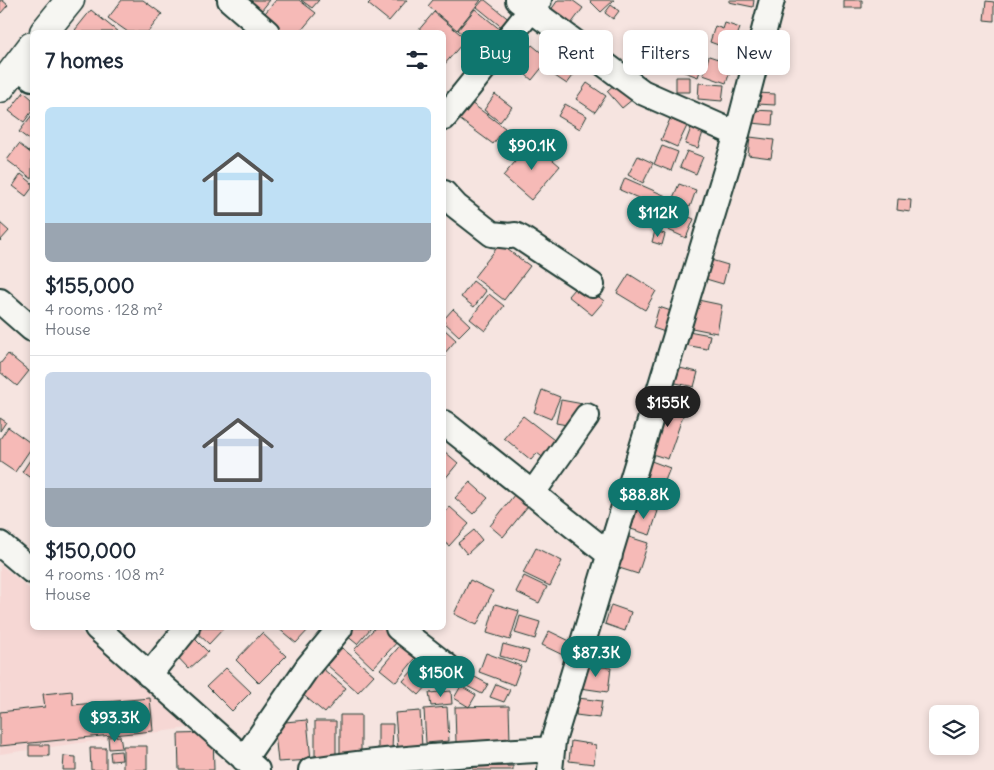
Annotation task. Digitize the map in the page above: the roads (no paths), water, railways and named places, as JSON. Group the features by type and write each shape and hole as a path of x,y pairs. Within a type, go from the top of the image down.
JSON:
{"highway":[{"path":"45,30 63,2"},
{"path":"0,88 28,64"}],"street":[{"path":"230,0 265,30"},
{"path":"311,770 465,762 551,760 578,659 737,134 772,0"},
{"path":"446,115 529,3 642,92 737,134"},
{"path":"446,195 456,206 492,234 515,235 521,238 592,285"},
{"path":"0,301 30,327"},
{"path":"532,494 587,416"},
{"path":"446,425 610,555"},
{"path":"0,544 30,569"},
{"path":"99,630 250,765 307,668 338,630"},
{"path":"149,675 185,630"},
{"path":"401,630 448,667"}]}
